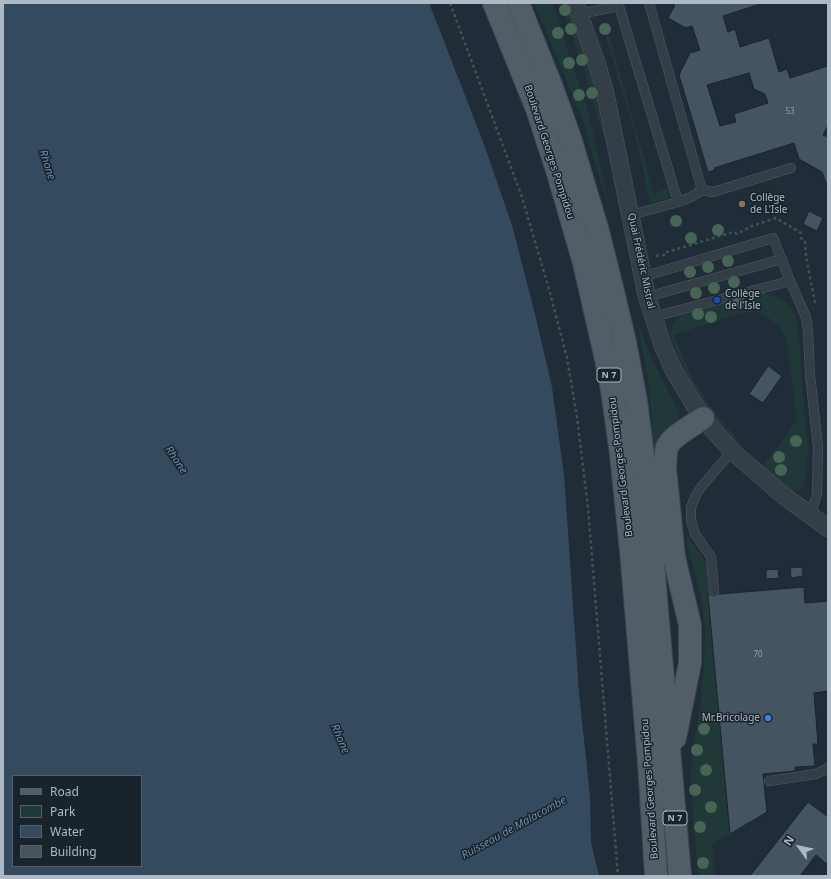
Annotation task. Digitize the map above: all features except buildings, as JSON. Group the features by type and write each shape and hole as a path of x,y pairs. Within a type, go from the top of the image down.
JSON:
{"main road":[{"name":"Boulevard Georges Pompidou","path":"494,3 537,109 557,170 584,263 611,384 621,454 631,551 649,763 656,876"},
{"name":"Boulevard Georges Pompidou","path":"518,3 551,85 570,138 597,228 625,342 636,401 645,471 680,876"},
{"path":"670,761 690,663 690,625 674,557 665,468 666,453 667,447 671,441 703,418"}],"street":[{"name":"Quai Frédéric Mistral","path":"577,8 597,64 605,92 647,297 663,346 673,369 703,418 732,451 779,492 828,528"}],"lane":[{"path":"649,3 702,190"},
{"path":"577,8 619,6 678,202"},
{"path":"631,215 691,198 702,190 713,192 791,168"},
{"path":"642,277 773,238 806,317 808,331 810,375 818,447 818,494 810,516"},
{"path":"647,297 782,259"},
{"path":"653,318 790,280"},
{"path":"714,592 711,557 694,534 691,520 691,507 702,486 732,451"},
{"path":"769,781 816,774 828,768"}],"path":[{"path":"450,3 522,197 567,358 577,416 588,508 618,876"},
{"path":"654,256 664,255 733,232 737,234"}],"green space":[{"path":"534,3 552,3 558,18 588,111 611,214 583,122"},
{"path":"561,3 565,3 592,79 606,138 603,135 579,55"},
{"path":"602,22 605,22 654,193 667,189 669,198 650,203 635,135"},
{"path":"765,293 784,301 791,308 795,314 798,330 808,447 804,485 801,490 798,491 788,489 763,466 797,420 786,338 778,325 766,316 755,312 745,312 673,335 696,385 719,418 741,443 738,445 714,417 698,394 686,372 670,334 674,323 682,315 755,294"},
{"path":"637,322 656,368 680,413 679,417 665,433 658,495 648,378"},
{"path":"688,536 706,562 730,834 712,844 715,876 698,876 693,818 691,775 692,752 700,709 704,666 705,632 701,596 686,543"}],"water":[{"path":"3,3 429,3 482,139 512,225 552,387 564,475 579,692 590,797 591,842 599,876 3,876"}],"place":[{"name":"Collège de L'Isle","path":"742,204"},
{"name":"Collège de l'Isle","path":"717,300"},
{"name":"Mr.Bricolage","path":"768,718"}],"water label":[{"name":"Rhone","path":"47,165"},
{"name":"Rhone","path":"176,460"},
{"name":"Rhone","path":"340,739"},
{"name":"Ruisseau de Malacombe","path":"514,828"}]}
